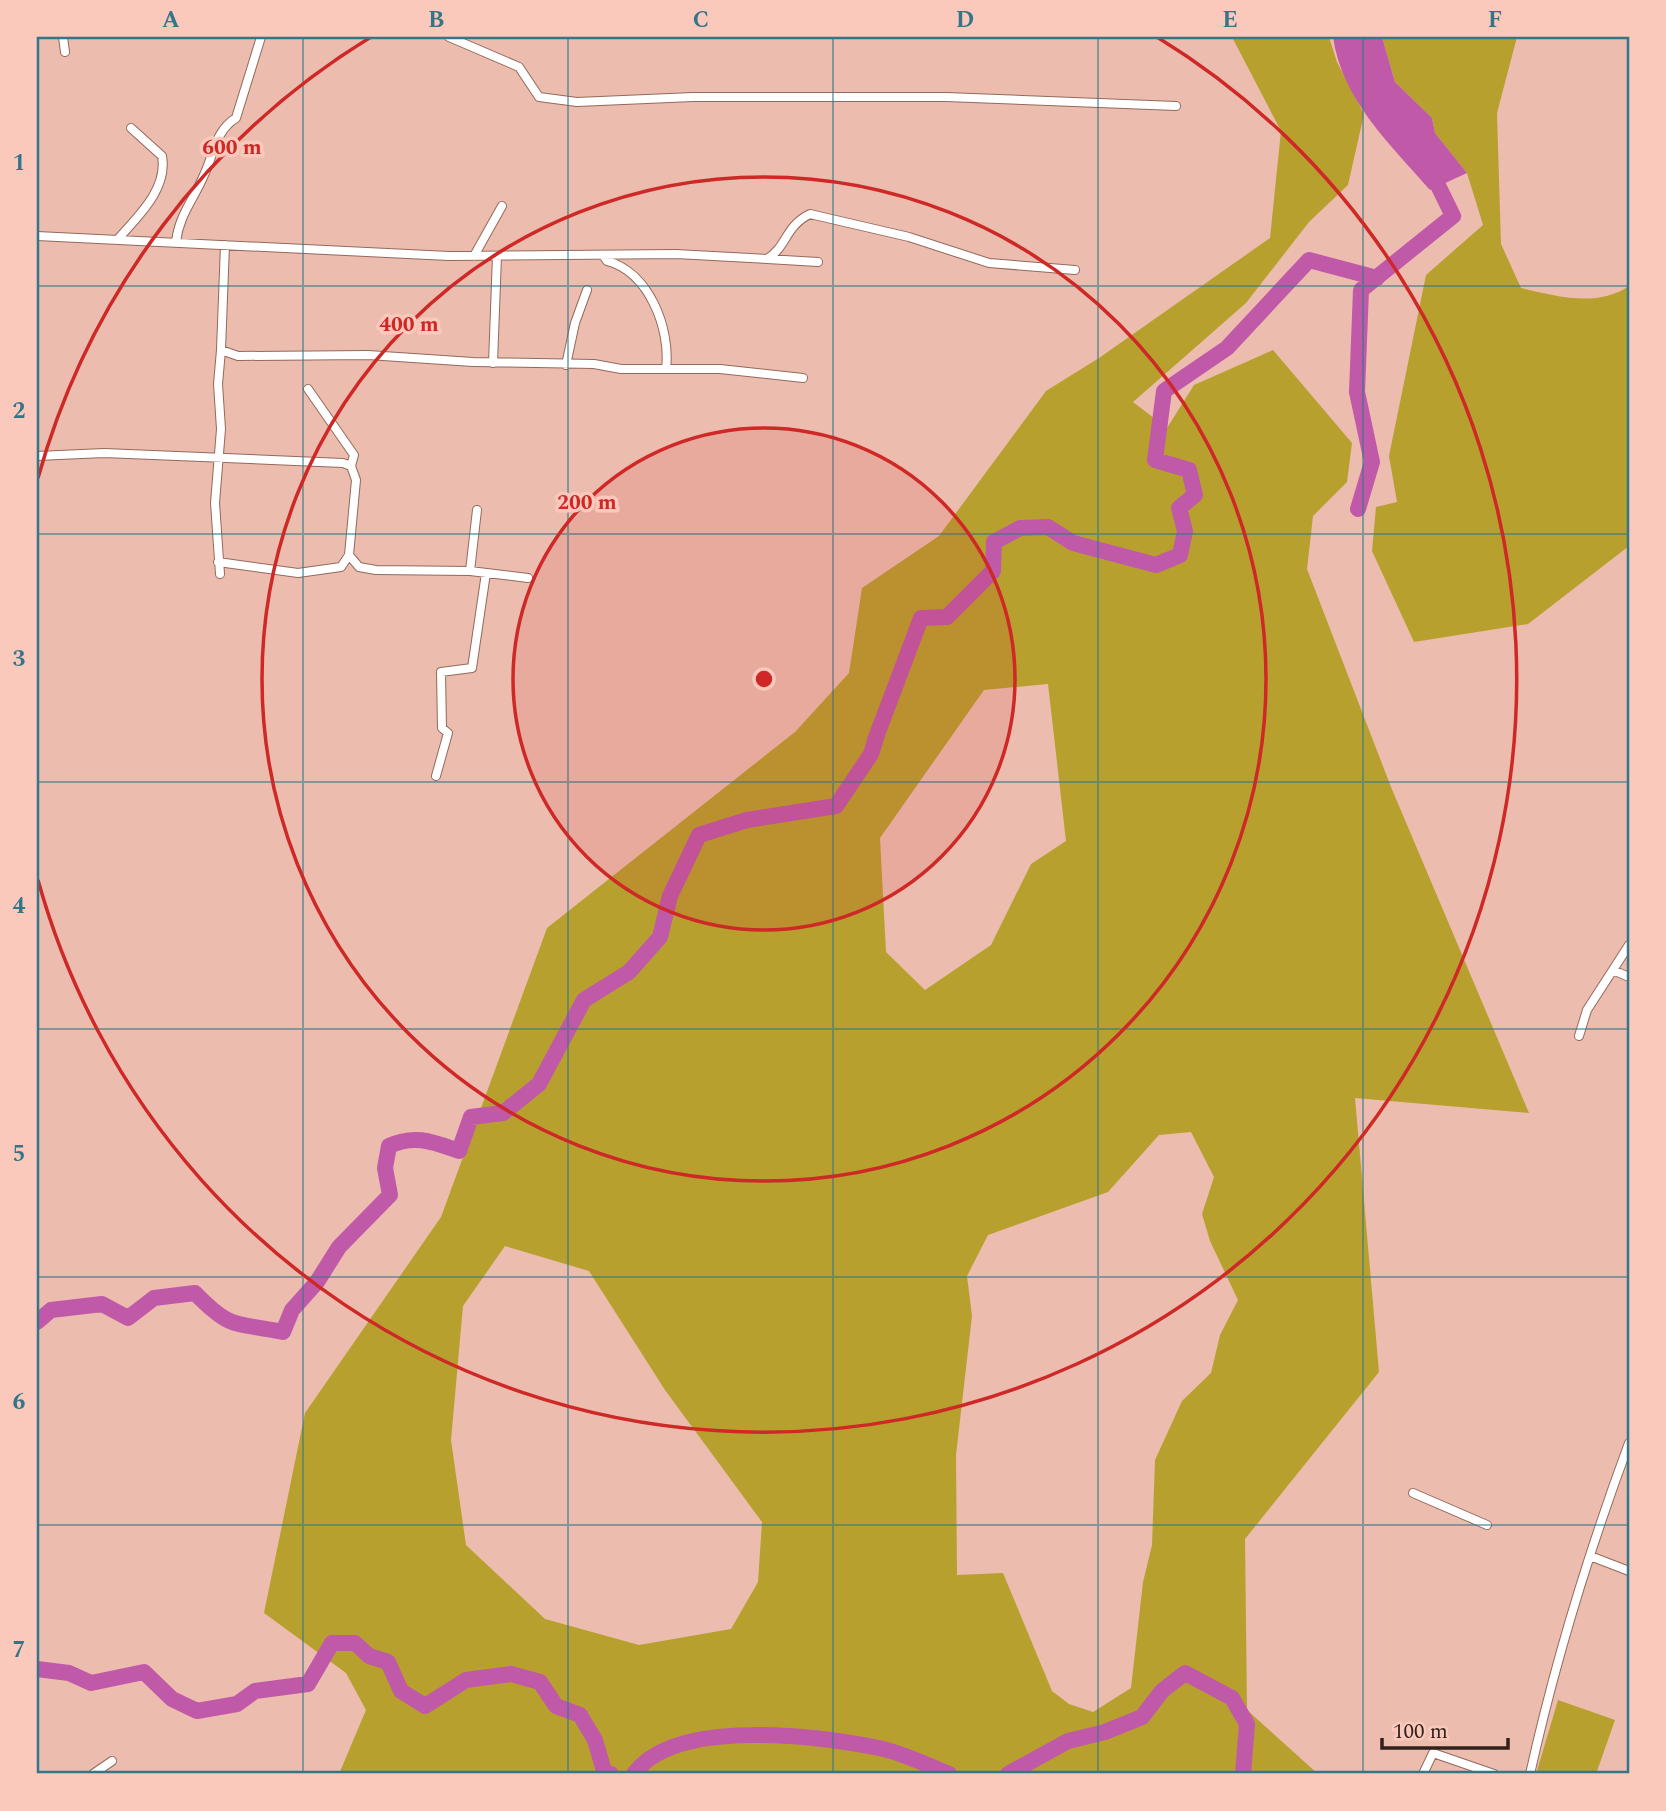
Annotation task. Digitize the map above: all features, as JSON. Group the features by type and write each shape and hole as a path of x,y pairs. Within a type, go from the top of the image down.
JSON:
{"street":[{"path":"63,37 65,52"},
{"path":"176,242 178,222 204,176 214,147 226,124 236,118 261,37"},
{"path":"449,37 519,67 539,96 577,102 693,97 946,97 1176,106"},
{"path":"118,239 150,200 164,174 162,156 131,128"},
{"path":"474,256 502,206"},
{"path":"767,258 778,252 796,221 810,214 909,237 989,263 1075,270"},
{"path":"37,236 474,256 603,255 767,258 818,262"},
{"path":"220,574 220,539 215,503 221,429 218,384 225,245"},
{"path":"603,255 607,261 623,265 651,296 667,344 666,369"},
{"path":"493,363 497,256"},
{"path":"566,365 575,323 587,290"},
{"path":"221,350 238,356 368,355 493,363 761,371 803,378"},
{"path":"218,562 298,573 341,567 349,555 356,480 351,466 354,455 308,389"},
{"path":"37,456 104,453 342,463 351,466"},
{"path":"470,571 477,510"},
{"path":"349,555 359,567 376,570 470,571 528,578"},
{"path":"436,776 448,733 442,728 442,672 472,668 486,573"},
{"path":"1579,1036 1587,1010 1615,971 1629,945"},
{"path":"1615,971 1629,977"},
{"path":"1530,1774 1551,1680 1629,1443"},
{"path":"1413,1493 1487,1525"},
{"path":"1590,1556 1629,1571"},
{"path":"1423,1774 1433,1753 1494,1774"},
{"path":"93,1774 112,1761"}],"shaded area":[{"path":"1232,37 1329,37 1337,62 1364,114 1348,185 1309,222 1246,303 1133,402 1167,428 1194,385 1273,350 1352,443 1347,482 1313,516 1307,569 1391,787 1529,1113 1355,1098 1379,1372 1245,1539 1247,1710 1318,1774 339,1774 366,1710 346,1673 264,1613 305,1413 441,1217 547,928 795,732 849,673 862,588 939,536 1046,391 1099,358 1270,238 1281,131","holes":["1048,684 1066,841 1031,864 991,945 925,990 886,952 880,838 984,690","1191,1132 1214,1177 1202,1214 1210,1241 1238,1300 1220,1335 1211,1373 1182,1401 1155,1460 1152,1545 1143,1582 1131,1688 1093,1712 1069,1704 1052,1691 1003,1573 957,1575 956,1455 972,1316 967,1276 988,1235 1108,1192 1159,1135","505,1246 589,1271 665,1390 762,1522 758,1582 731,1629 639,1645 545,1619 466,1545 451,1440 463,1306"]},
{"path":"1333,37 1382,37 1395,82 1432,118 1435,133 1467,173 1430,190 1384,138 1357,101 1338,60"},
{"path":"1382,37 1517,37 1497,113 1501,244 1521,288 1562,297 1590,298 1617,293 1629,286 1629,546 1528,624 1414,642 1372,551 1376,507 1397,502 1389,456 1426,275 1483,225 1467,173 1435,133 1432,118 1395,82"},
{"path":"1558,1700 1615,1720 1596,1774 1536,1774"}],"waterway":[{"path":"1358,509 1372,462 1357,392 1361,290 1453,216 1429,167"},
{"path":"875,740 921,618 947,617 993,571 994,542 1020,528 1048,527 1073,543 1156,565 1180,555 1185,531 1179,508 1195,495 1189,470 1155,460 1164,391 1227,348 1309,260 1377,278"},
{"path":"37,1322 51,1310 102,1304 128,1318 154,1298 195,1293 218,1314 235,1323 283,1332 292,1310 317,1282 339,1247 390,1195 385,1168 389,1146 416,1140 459,1151 471,1117 503,1113 539,1084 584,1000 629,972 660,937 670,896 699,835 747,820 836,806 871,754 877,735"},
{"path":"37,1669 69,1673 91,1683 144,1672 172,1699 197,1711 237,1704 255,1691 308,1684 332,1643 355,1643 369,1656 388,1662 401,1691 425,1706 466,1680 511,1674 540,1682 556,1706 580,1715 595,1740 604,1771 611,1774"},
{"path":"1008,1774 1068,1741 1105,1732 1142,1717 1162,1691 1185,1673 1232,1698 1247,1724 1243,1774"},
{"path":"634,1774 654,1756 681,1744 749,1735 820,1739 879,1748 949,1774"}]}
